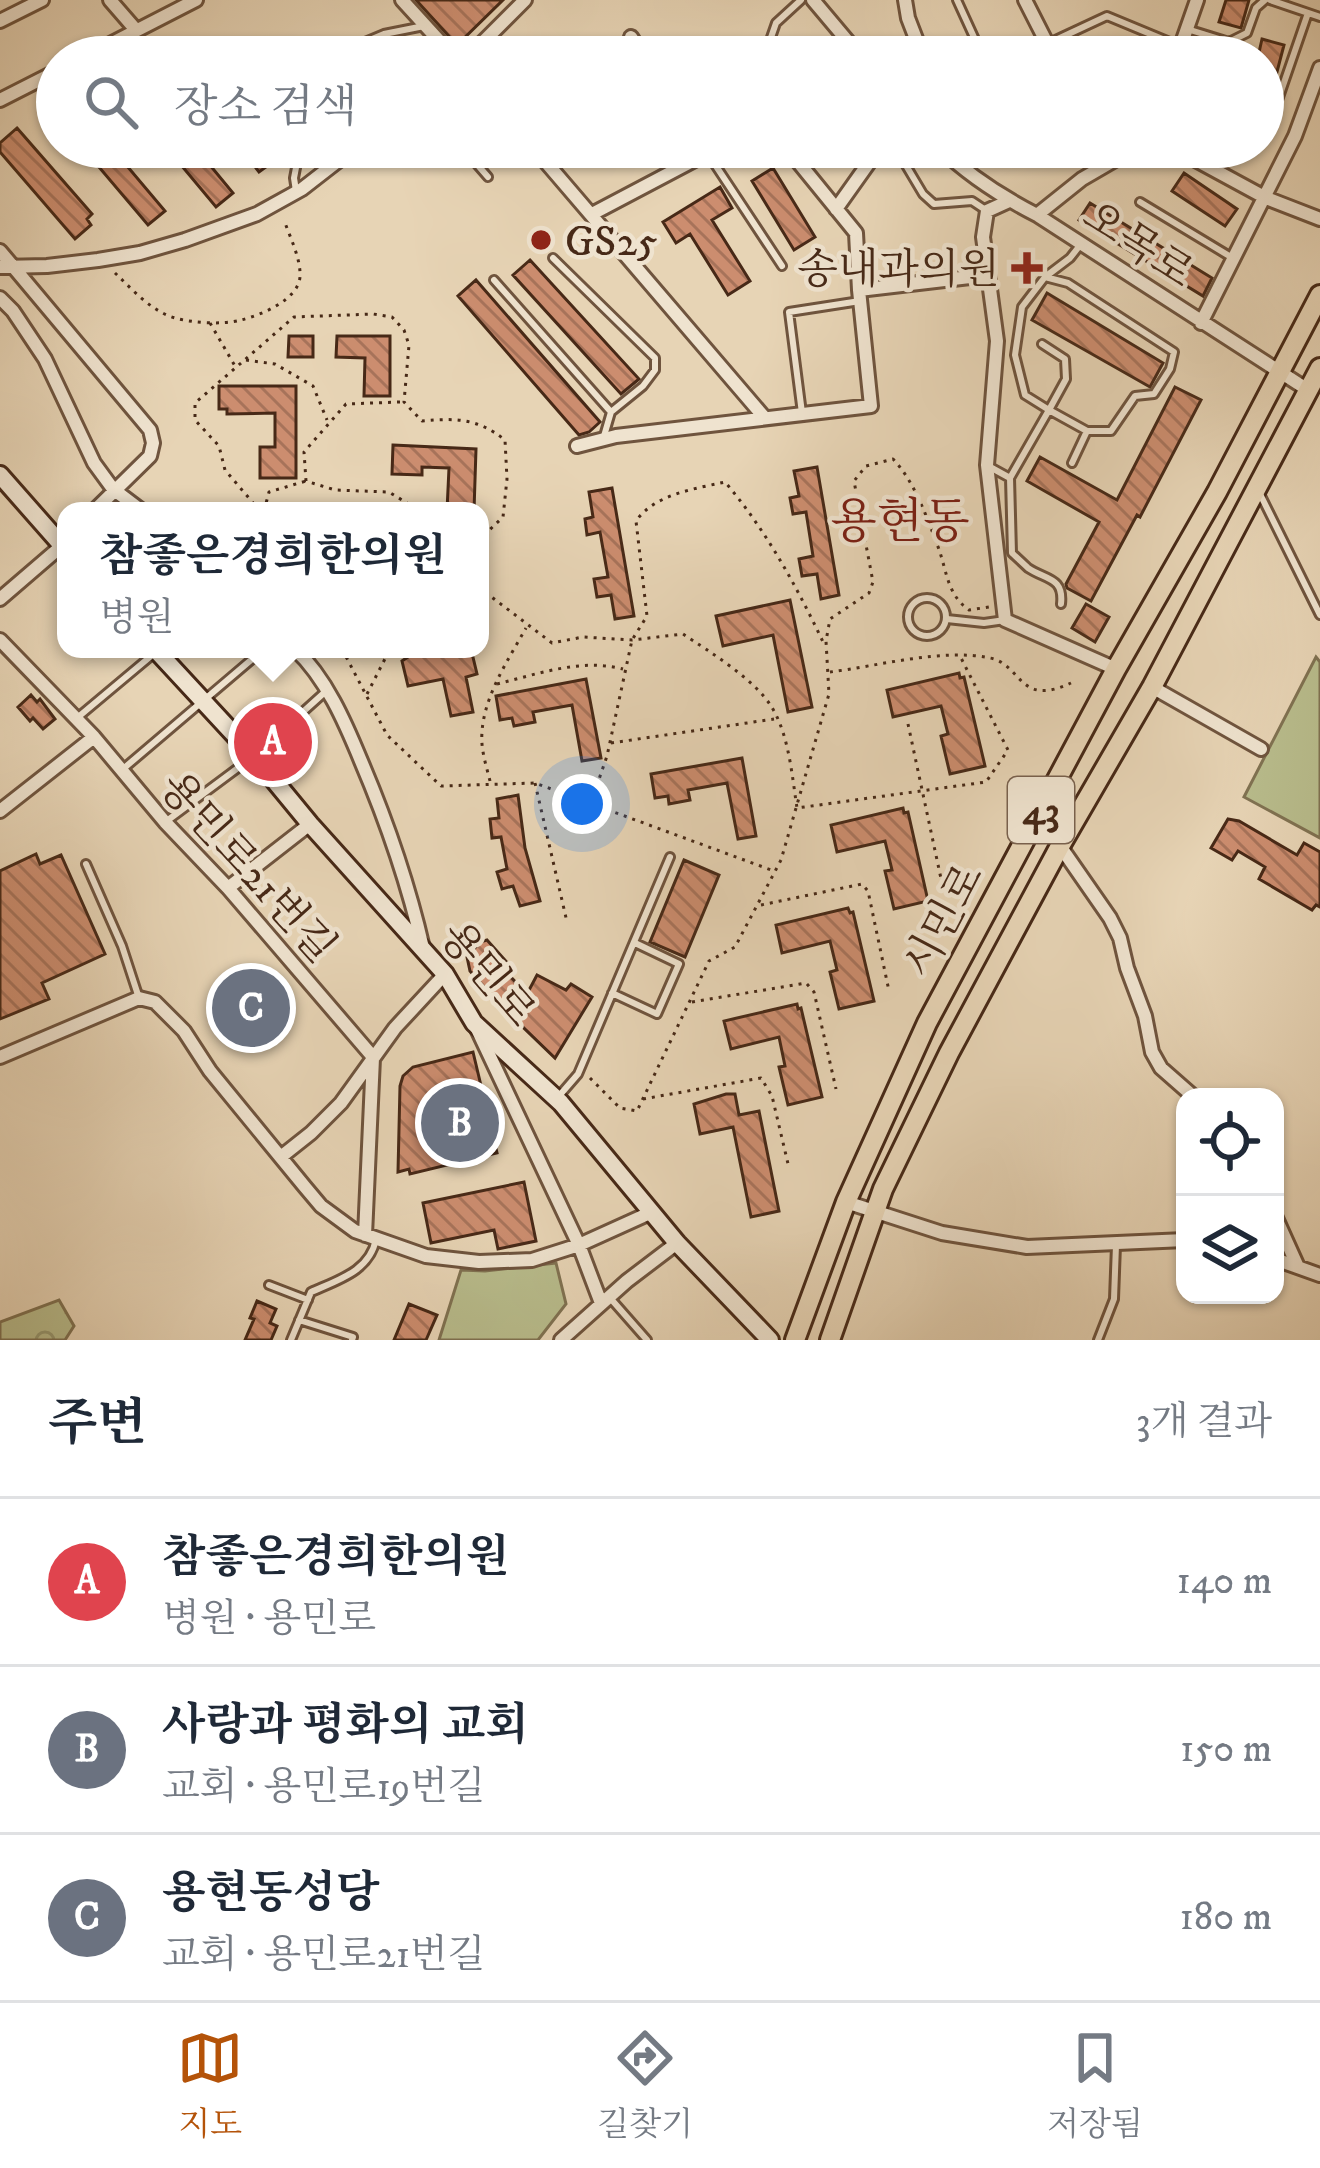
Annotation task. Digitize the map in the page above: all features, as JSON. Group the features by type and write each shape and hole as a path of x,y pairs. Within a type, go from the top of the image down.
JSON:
{"main road":[{"name":"시민로","path":"795,1340 846,1202 927,1023 1320,295"},
{"name":"시민로","path":"830,1340 883,1189 950,1053 1152,687 1320,368"}],"street":[{"path":"0,21 42,0"},
{"path":"110,0 136,30"},
{"path":"125,36 196,0"},
{"path":"402,0 436,36"},
{"path":"489,36 525,0"},
{"path":"812,0 844,36"},
{"path":"905,0 915,36"},
{"path":"1025,0 1043,36"},
{"path":"1185,36 1197,0"},
{"path":"1284,160 1320,68"},
{"path":"0,100 36,82"},
{"path":"6,267 140,253 257,214 328,168"},
{"path":"551,168 764,417"},
{"path":"592,214 674,168"},
{"path":"578,446 871,406 856,233 803,168"},
{"path":"836,209 865,168"},
{"name":"오목로","path":"967,168 1010,201 1308,390"},
{"path":"1037,215 1101,168"},
{"path":"1211,168 1266,198 1320,219"},
{"path":"1201,323 1280,168"},
{"path":"1010,201 987,211 983,236 998,341 987,465 1005,620 1116,669"},
{"path":"0,251 6,267 150,430 150,456 102,502"},
{"path":"860,296 987,275"},
{"path":"0,298 44,359 94,463 113,489 130,502"},
{"path":"0,475 57,537"},
{"path":"0,599 57,553"},
{"name":"용민로21번길","path":"0,640 94,737 373,1057"},
{"name":"용민로","path":"164,658 446,974 474,1023 556,1099 677,1243 770,1340"},
{"path":"305,658 344,719 381,807 406,878 423,949"},
{"path":"1152,687 1261,749"},
{"path":"0,811 94,737"},
{"path":"228,888 310,824"},
{"path":"1060,847 1120,938 1152,1052 1184,1088"},
{"path":"282,1156 355,1087 395,1028 446,974"},
{"path":"0,1057 139,998 155,1002 184,1031 210,1071 321,1206 370,1237 425,1256 478,1262 532,1260 652,1212"},
{"path":"474,1023 605,1300"},
{"path":"370,1237 373,1057"},
{"path":"846,1202 942,1233 1028,1246 1176,1240"},
{"path":"1284,1236 1298,1268"},
{"path":"561,1340 677,1243"},
{"path":"1284,1263 1320,1275"}],"lane":[{"path":"772,36 776,23 801,0"},
{"path":"958,0 974,36"},
{"path":"1242,36 1256,8 1268,0 1320,16"},
{"path":"1284,83 1308,13"},
{"path":"1075,36 1107,16 1147,36"},
{"path":"378,36 427,26"},
{"path":"1187,29 1210,36"},
{"path":"296,168 296,192"},
{"path":"480,168 488,177"},
{"path":"718,168 782,266"},
{"path":"907,168 922,194 934,204 972,201 987,211"},
{"path":"1141,202 1234,259"},
{"path":"1045,277 1068,284 1174,352 1170,369 1154,394 1136,396 1111,431 1087,431 1025,394 1015,356 1022,307 1045,277 1081,244"},
{"path":"553,258 655,358 656,370 644,386 611,412 603,439"},
{"path":"494,280 611,412"},
{"path":"802,413 789,311 860,296"},
{"path":"1042,344 1065,359 1066,379 1010,478 1012,553 1055,582 1062,593 1060,604"},
{"path":"1072,463 1087,431"},
{"path":"987,465 1010,478"},
{"path":"1256,485 1320,615"},
{"path":"920,598 933,598 944,606 946,619 941,630 924,636 909,626 908,613 920,598"},
{"path":"946,619 1005,620"},
{"path":"77,718 148,658"},
{"path":"120,771 253,658"},
{"path":"165,822 254,755 326,691"},
{"path":"556,1099 580,1068 670,857"},
{"path":"86,864 139,998"},
{"path":"612,993 657,1014 679,964 634,943"},
{"path":"291,1340 311,1292 357,1271 374,1252 370,1237"},
{"path":"1098,1340 1114,1299 1117,1243"},
{"path":"268,1285 308,1300"},
{"path":"605,1300 647,1340"},
{"path":"299,1320 352,1340"},
{"path":"322,1340 327,1329"}],"path":[{"path":"115,273 143,300 174,318 240,321 276,305 297,288 301,273 285,223"},
{"path":"254,502 225,470 219,446 195,419 196,404 294,317 373,314 392,317 404,330 409,345 404,402 422,421 457,418 490,429 505,440 503,518 489,531"},
{"path":"210,322 236,368"},
{"path":"245,359 275,364 313,386 328,422"},
{"path":"306,482 304,452 346,404 404,402"},
{"path":"580,1068 620,1108 637,1111 710,961 735,947 775,872 829,694 830,619 869,593 873,582 854,481 866,466 893,459 904,471 937,544 955,601 969,610 1003,605"},
{"path":"265,502 269,492 306,482 335,490 389,492 405,502"},
{"path":"608,811 596,785 632,640 647,616 637,521 646,508 686,491 725,482 800,595 827,650"},
{"path":"489,595 552,643 584,637 632,640 683,634 733,667 771,706 789,753 797,808"},
{"path":"490,783 482,742 485,712 527,626"},
{"path":"828,673 960,656 999,659 1018,680 1036,690 1057,690 1071,683"},
{"path":"797,808 986,782 1008,750 960,656"},
{"path":"347,658 387,735 441,786 535,783 775,872"},
{"path":"366,696 385,658"},
{"path":"496,684 601,663 625,669"},
{"path":"609,744 776,719"},
{"path":"908,724 943,888"},
{"path":"535,783 567,922"},
{"path":"757,906 862,884 868,891 889,991"},
{"path":"690,1002 806,983 814,992 836,1089"},
{"path":"644,1099 761,1078 772,1096 789,1168"}],"green space":[{"path":"1316,657 1320,662 1320,838 1244,797"},
{"path":"556,1263 566,1304 538,1340 439,1340 461,1270"},
{"path":"59,1300 74,1326 65,1340 0,1340 0,1322"}],"building":[{"path":"416,0 503,0 466,36 449,36"},
{"path":"1226,0 1249,0 1241,28 1219,22"},
{"path":"17,128 36,150 36,168 52,168 92,214 87,219 91,225 75,239 0,152 0,143"},
{"path":"100,168 129,168 165,211 148,225"},
{"path":"184,168 212,168 233,193 216,207"},
{"path":"773,168 815,237 794,250 752,181"},
{"path":"1184,173 1237,209 1225,226 1172,191"},
{"path":"720,187 732,208 712,220 750,281 728,295 690,234 676,243 663,222"},
{"path":"1090,203 1212,278 1203,296 1079,220"},
{"path":"530,260 639,379 621,394 513,275"},
{"path":"476,280 600,422 589,432 579,435 458,296"},
{"path":"1047,293 1163,363 1150,387 1032,320"},
{"path":"289,336 313,336 313,357 288,357"},
{"path":"337,336 390,336 390,396 364,396 365,358 336,357"},
{"path":"219,386 296,386 296,478 260,478 260,447 275,447 275,413 227,414 227,409 219,409"},
{"path":"1175,387 1201,400 1091,601 1066,584 1099,522 1027,481 1040,457 1117,500"},
{"path":"393,445 476,449 474,502 447,502 449,468 422,467 422,475 392,474"},
{"path":"817,467 839,595 821,599 817,574 802,576 799,559 813,556 806,512 793,514 790,498 799,496 794,471"},
{"path":"612,488 634,616 615,619 611,595 597,597 594,579 608,577 600,532 587,535 585,519 593,517 589,492"},
{"path":"790,600 812,707 788,712 773,635 723,646 716,616"},
{"path":"1086,604 1109,617 1095,642 1072,628"},
{"path":"473,658 477,674 466,677 473,712 451,716 443,679 408,686 402,661"},
{"path":"959,673 964,677 985,766 950,774 941,736 948,734 941,706 893,717 887,690"},
{"path":"586,679 601,758 582,761 572,705 533,712 535,722 514,726 512,718 500,720 496,696"},
{"path":"31,695 55,719 43,729 18,707"},
{"path":"742,758 756,836 738,839 727,783 688,790 690,800 669,804 668,796 655,798 651,774"},
{"path":"518,795 525,848 540,901 520,906 513,886 502,889 497,872 507,869 501,837 492,838 490,819 499,818 497,799"},
{"path":"903,808 908,812 928,901 894,909 885,871 892,870 885,841 837,852 831,825"},
{"path":"1228,819 1297,855 1304,843 1320,852 1320,907 1312,910 1259,879 1265,867 1238,851 1232,860 1211,848"},
{"path":"36,854 40,864 61,855 105,954 42,983 49,999 0,1019 0,871"},
{"path":"684,860 719,875 685,957 650,942"},
{"path":"848,908 853,912 874,1001 839,1009 830,972 837,970 830,941 782,953 776,925"},
{"path":"487,940 513,969 508,974 527,994 537,975 566,990 571,984 592,997 555,1058 470,971 467,957"},
{"path":"797,1004 822,1097 788,1105 779,1067 785,1066 779,1037 731,1049 724,1021"},
{"path":"473,1052 497,1153 410,1174 409,1169 398,1172 403,1076 413,1067"},
{"path":"735,1094 739,1115 759,1111 779,1211 751,1217 733,1127 700,1134 694,1104"},
{"path":"524,1182 536,1241 498,1249 494,1230 431,1243 423,1203"},
{"path":"257,1301 276,1309 270,1323 277,1326 271,1340 245,1340"},
{"path":"409,1304 437,1315 426,1340 394,1340"}],"place":[{"name":"GS25","path":"541,240"},
{"name":"송내과의원","path":"1027,268"},
{"name":"참좋은경희한의원","path":"273,742"},
{"name":"용현동성당","path":"251,1008"},
{"name":"사랑과 평화의 교회","path":"460,1123"}],"district":[{"name":"용현동","path":"900,520"}]}
